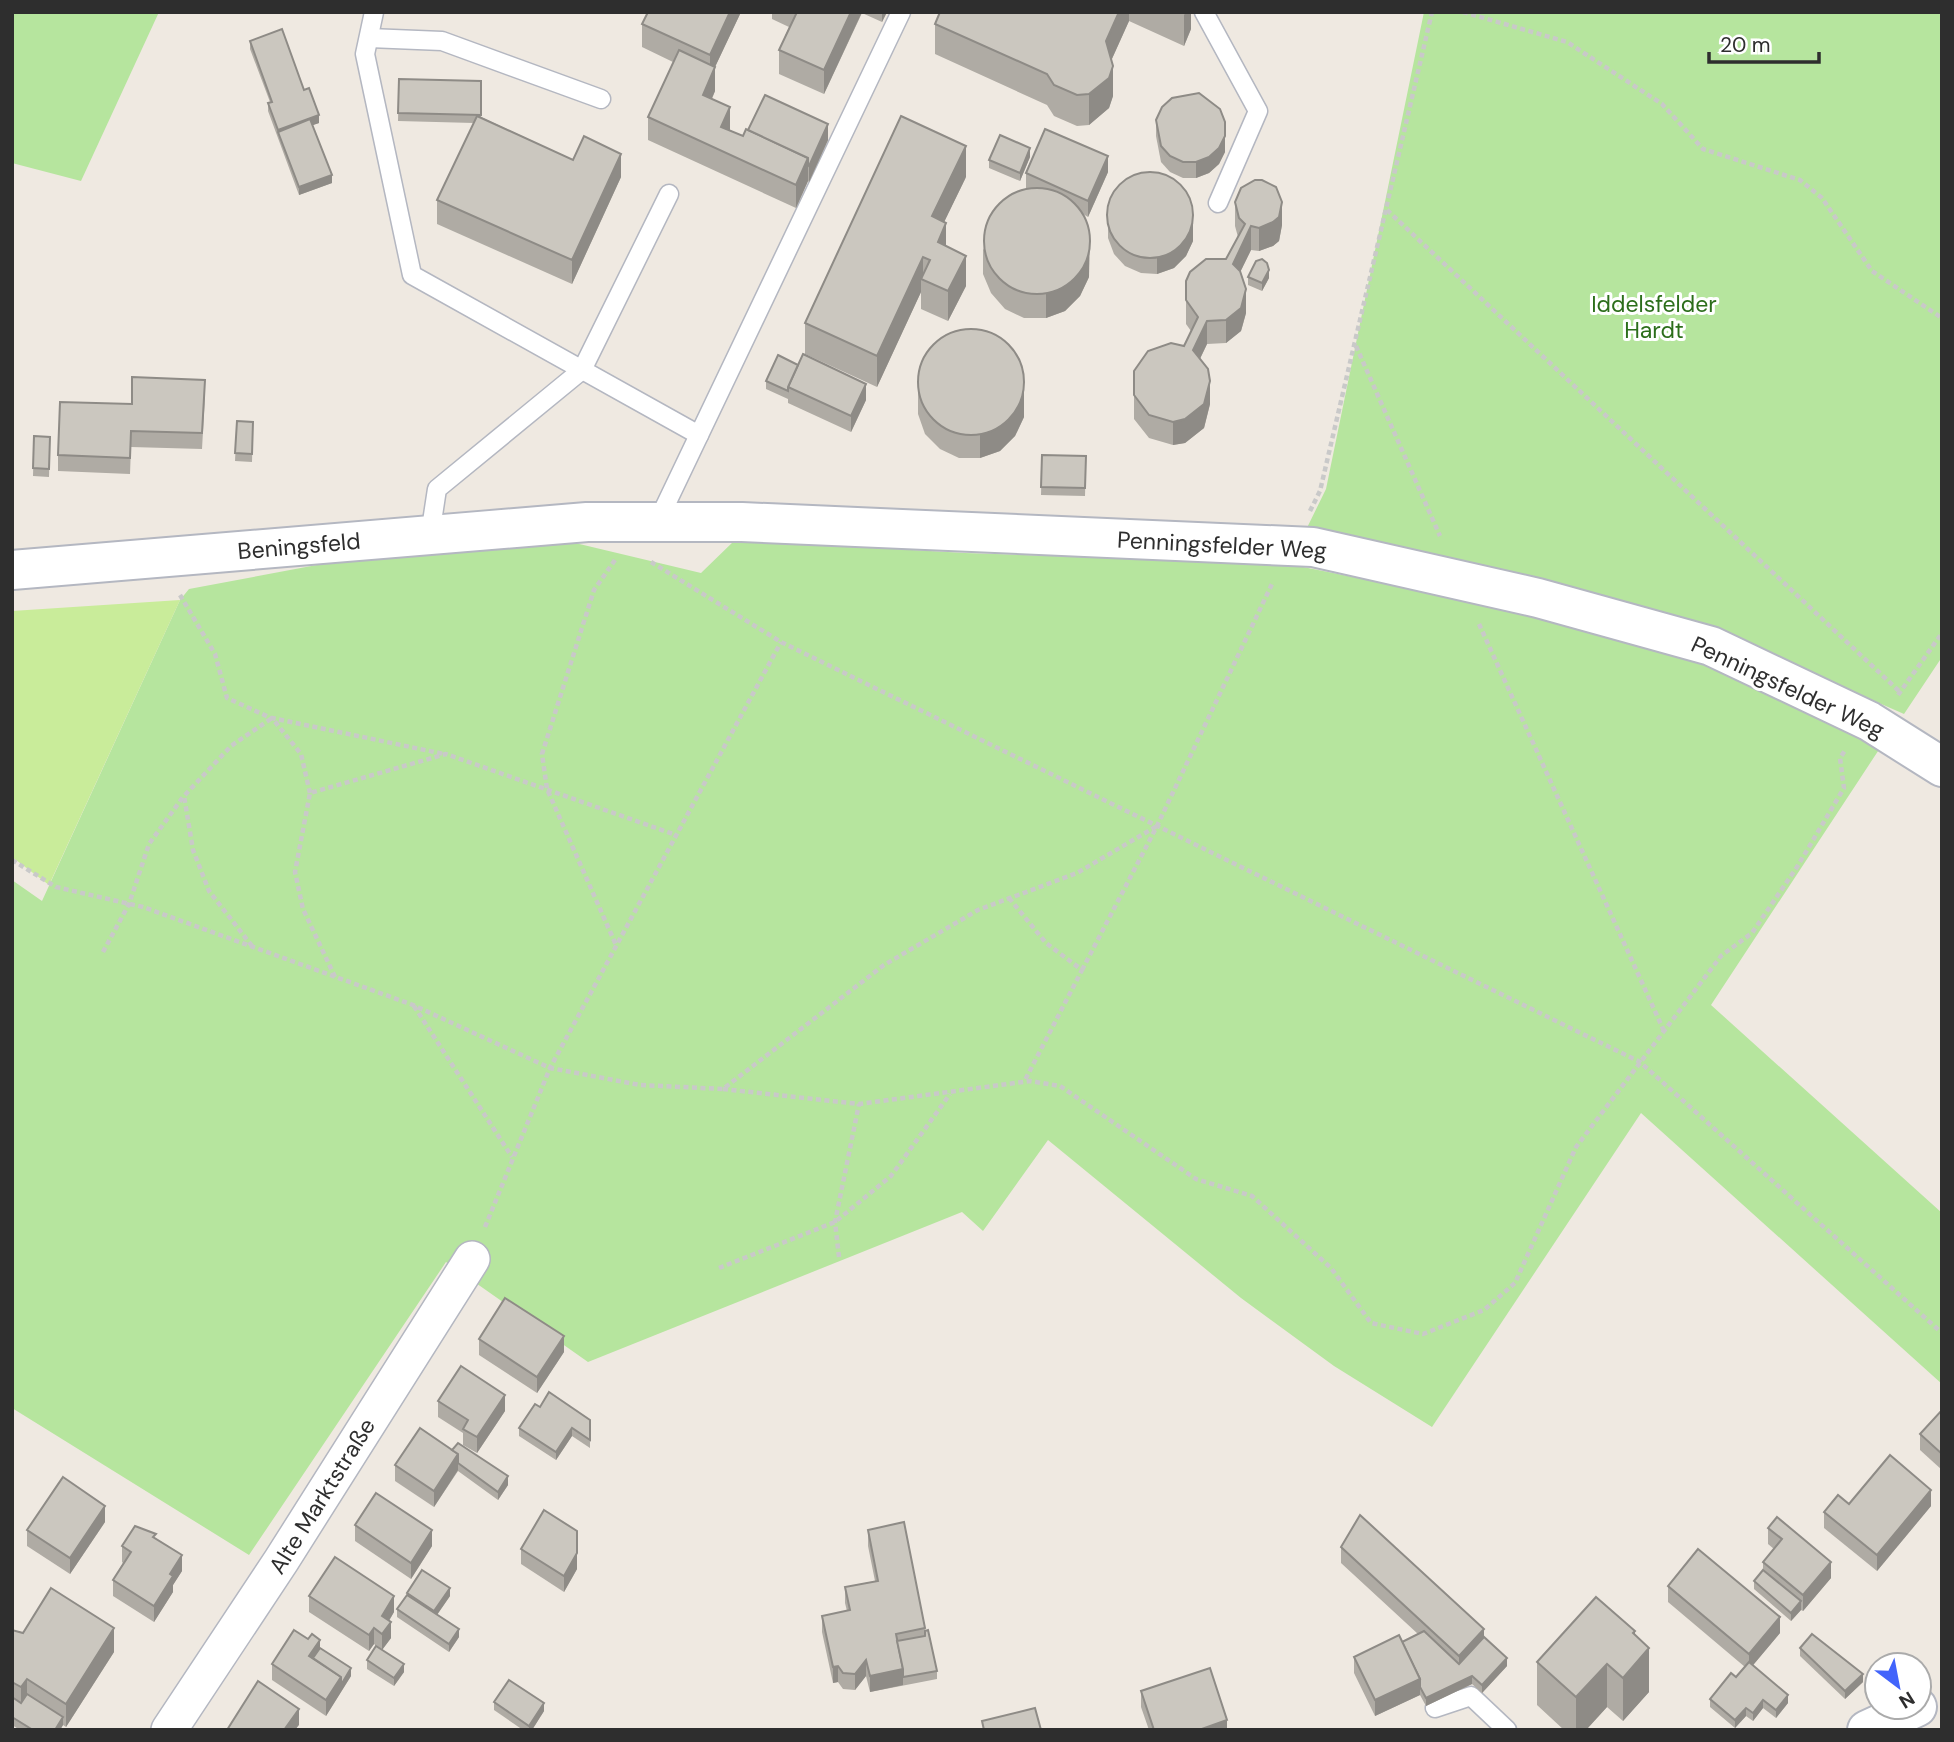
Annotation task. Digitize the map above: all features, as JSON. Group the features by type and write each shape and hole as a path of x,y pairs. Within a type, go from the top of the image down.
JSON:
{"street":[{"name":"Penningsfelder Weg","path":"587,522 742,522 1313,547 1459,580 1711,646 1869,721 1942,767"},
{"name":"Beningsfeld","path":"12,570 587,522"},
{"name":"Alte Marktstraße","path":"169,1730 281,1561 472,1259"},
{"path":"1867,1730 1887,1721"}],"lane":[{"path":"374,12 365,54 412,275 699,435"},
{"path":"657,523 901,12"},
{"path":"1204,12 1258,111 1218,203"},
{"path":"369,38 442,41 601,99"},
{"path":"430,535 437,489 582,370 669,194"},
{"path":"1435,1708 1471,1696 1507,1730"}],"path":[{"path":"1024,1082 1157,826 1320,491 1432,12"},
{"path":"1463,12 1567,42 1662,104 1703,149 1800,180 1822,198 1872,271 1942,318"},
{"path":"1386,210 1900,692"},
{"path":"1356,346 1664,1031"},
{"path":"170,556 177,591 215,653 227,698 272,718 446,754 676,835"},
{"path":"617,557 594,590 542,754 547,789 617,946"},
{"path":"648,559 781,642 1640,1062 1942,1333"},
{"path":"12,860 56,887 129,904 413,1005 550,1069 640,1085 723,1088 859,1104 1024,1082 1060,1086 1196,1179 1252,1196 1331,1268 1371,1323 1423,1334 1484,1310 1515,1283 1576,1147 1721,957 1752,933 1797,867 1844,788 1840,758 1869,721 1900,692 1942,633"},
{"path":"472,1259 550,1069 781,642"},
{"path":"272,718 301,754 310,793 295,872 303,909 335,977"},
{"path":"103,952 129,904 149,844 184,796 232,746 272,718"},
{"path":"310,793 446,754"},
{"path":"184,796 193,850 209,891 252,946"},
{"path":"723,1088 884,965 978,910 1077,873 1157,826"},
{"path":"1009,898 1046,943 1082,970"},
{"path":"413,1005 512,1158"},
{"path":"719,1268 835,1222 891,1176 951,1093"},
{"path":"839,1257 835,1222 859,1104"}],"green space":[{"path":"12,12 159,12 81,181 12,163"},
{"name":"Iddelsfelder Hardt","path":"1424,12 1942,12 1942,657 1904,714 1767,654 1726,631 1328,534 1302,538 1326,489"},
{"path":"735,540 965,553 1288,564 1533,613 1714,662 1884,742 1711,1005 1942,1213 1942,1384 1641,1113 1432,1427 1334,1366 1241,1298 1048,1140 983,1231 962,1212 588,1362 446,1262 249,1555 12,1408 12,880 42,901 180,600 189,589 338,561 571,542 701,573"},
{"path":"180,600 49,885 12,857 12,611"}],"building":[{"path":"648,12 730,12 710,55 642,24"},
{"path":"797,12 851,12 824,70 779,50"},
{"path":"940,12 1119,12 1106,41 1113,66 1109,78 1089,94 1077,95 1054,85 1047,74 935,24"},
{"path":"282,29 304,90 309,88 319,115 278,130 268,103 272,102 250,41"},
{"path":"679,50 715,67 703,95 730,107 721,127 743,136 746,129 808,158 796,185 648,117"},
{"path":"399,79 481,81 481,115 398,113"},
{"path":"1199,93 1220,109 1225,122 1225,136 1219,148 1209,157 1196,162 1183,162 1170,156 1161,146 1156,120 1162,107 1172,98"},
{"path":"765,95 828,124 809,166 808,158 748,130"},
{"path":"477,116 573,160 584,136 621,154 572,260 437,200"},
{"path":"901,116 966,146 932,216 946,223 938,242 966,256 948,291 921,279 930,260 923,257 877,356 805,323"},
{"path":"310,119 332,175 299,187 278,132"},
{"path":"1045,129 1108,156 1088,201 1026,173"},
{"path":"1000,135 1030,148 1020,173 989,160"},
{"path":"1150,172 1174,179 1186,191 1193,215 1186,239 1174,251 1150,258 1126,251 1114,239 1107,215 1114,191 1126,179"},
{"path":"1255,180 1262,180 1276,187 1282,202 1279,217 1259,228 1251,226 1233,264 1240,271 1246,289 1241,308 1226,320 1207,321 1193,350 1208,369 1210,381 1204,404 1185,419 1173,422 1149,415 1134,395 1134,371 1148,351 1171,343 1184,346 1198,317 1186,300 1186,281 1190,272 1206,259 1226,259 1245,224 1239,218 1235,202 1241,188"},
{"path":"1037,188 1057,192 1075,203 1086,221 1090,241 1086,261 1075,279 1057,290 1037,294 1017,290 999,279 988,261 984,241 988,221 999,203 1017,192"},
{"path":"1262,259 1269,270 1262,283 1248,277 1256,261"},
{"path":"971,329 991,333 1009,344 1020,362 1024,382 1020,402 1009,420 991,431 971,435 951,431 933,420 922,402 918,382 922,362 933,344 951,333"},
{"path":"803,354 866,384 851,416 788,387"},
{"path":"778,355 798,365 788,391 766,381"},
{"path":"132,377 205,380 202,433 131,431 130,458 58,455 60,402 132,404"},
{"path":"237,421 253,422 252,454 235,453"},
{"path":"34,436 50,437 49,469 33,468"},
{"path":"1042,455 1086,456 1085,488 1041,487"},
{"path":"505,1298 564,1336 537,1377 479,1339"},
{"path":"461,1366 505,1395 477,1437 463,1429 468,1420 438,1401"},
{"path":"549,1392 590,1420 590,1440 572,1428 556,1452 519,1428 535,1404 540,1407"},
{"path":"1942,1410 1942,1454 1920,1434"},
{"path":"420,1428 458,1454 434,1491 395,1465"},
{"path":"458,1443 508,1476 498,1492 458,1463 458,1454 452,1450"},
{"path":"1890,1455 1931,1490 1877,1555 1824,1512 1838,1495 1849,1504"},
{"path":"63,1477 105,1506 70,1558 27,1530"},
{"path":"376,1493 432,1530 411,1563 355,1525"},
{"path":"544,1510 577,1531 577,1553 564,1576 521,1549"},
{"path":"1360,1515 1484,1629 1459,1656 1341,1547"},
{"path":"1777,1517 1831,1562 1803,1595 1763,1562 1782,1539 1768,1528"},
{"path":"904,1522 925,1628 896,1634 903,1669 870,1676 866,1660 855,1674 843,1673 838,1666 833,1667 822,1616 850,1610 845,1587 878,1581 868,1530"},
{"path":"135,1526 156,1534 153,1537 182,1555 170,1574 173,1576 154,1606 113,1580 131,1552 122,1546"},
{"path":"1698,1549 1780,1617 1749,1654 1668,1586"},
{"path":"335,1557 394,1596 382,1616 391,1622 382,1634 374,1628 369,1635 309,1596"},
{"path":"422,1570 450,1588 434,1611 407,1593"},
{"path":"1763,1570 1801,1601 1791,1613 1754,1581"},
{"path":"51,1588 114,1628 66,1704 27,1679 21,1687 12,1682 12,1630 23,1633"},
{"path":"407,1595 459,1629 449,1644 397,1609"},
{"path":"1596,1597 1635,1631 1633,1633 1649,1648 1623,1678 1607,1664 1576,1697 1537,1662"},
{"path":"294,1630 308,1639 312,1634 320,1640 309,1656 341,1677 326,1700 272,1664"},
{"path":"928,1630 937,1671 903,1677 897,1641 925,1636 925,1631"},
{"path":"1424,1631 1459,1664 1484,1637 1507,1658 1482,1685 1472,1676 1426,1698 1402,1642"},
{"path":"1812,1634 1863,1674 1845,1691 1800,1648"},
{"path":"1399,1635 1420,1679 1375,1700 1354,1657"},
{"path":"376,1646 404,1664 394,1678 367,1660"},
{"path":"320,1648 351,1668 341,1685 341,1677 313,1658"},
{"path":"1749,1662 1788,1695 1776,1710 1763,1700 1753,1713 1746,1708 1735,1720 1710,1699 1731,1673 1736,1677"},
{"path":"1210,1668 1227,1720 1199,1730 1154,1730 1141,1691"},
{"path":"509,1680 544,1703 529,1726 494,1702"},
{"path":"258,1681 299,1709 284,1730 227,1730"},
{"path":"27,1694 63,1717 55,1730 33,1730 12,1717 12,1697 21,1703"},
{"path":"1035,1708 1041,1730 984,1730 982,1721"}]}
